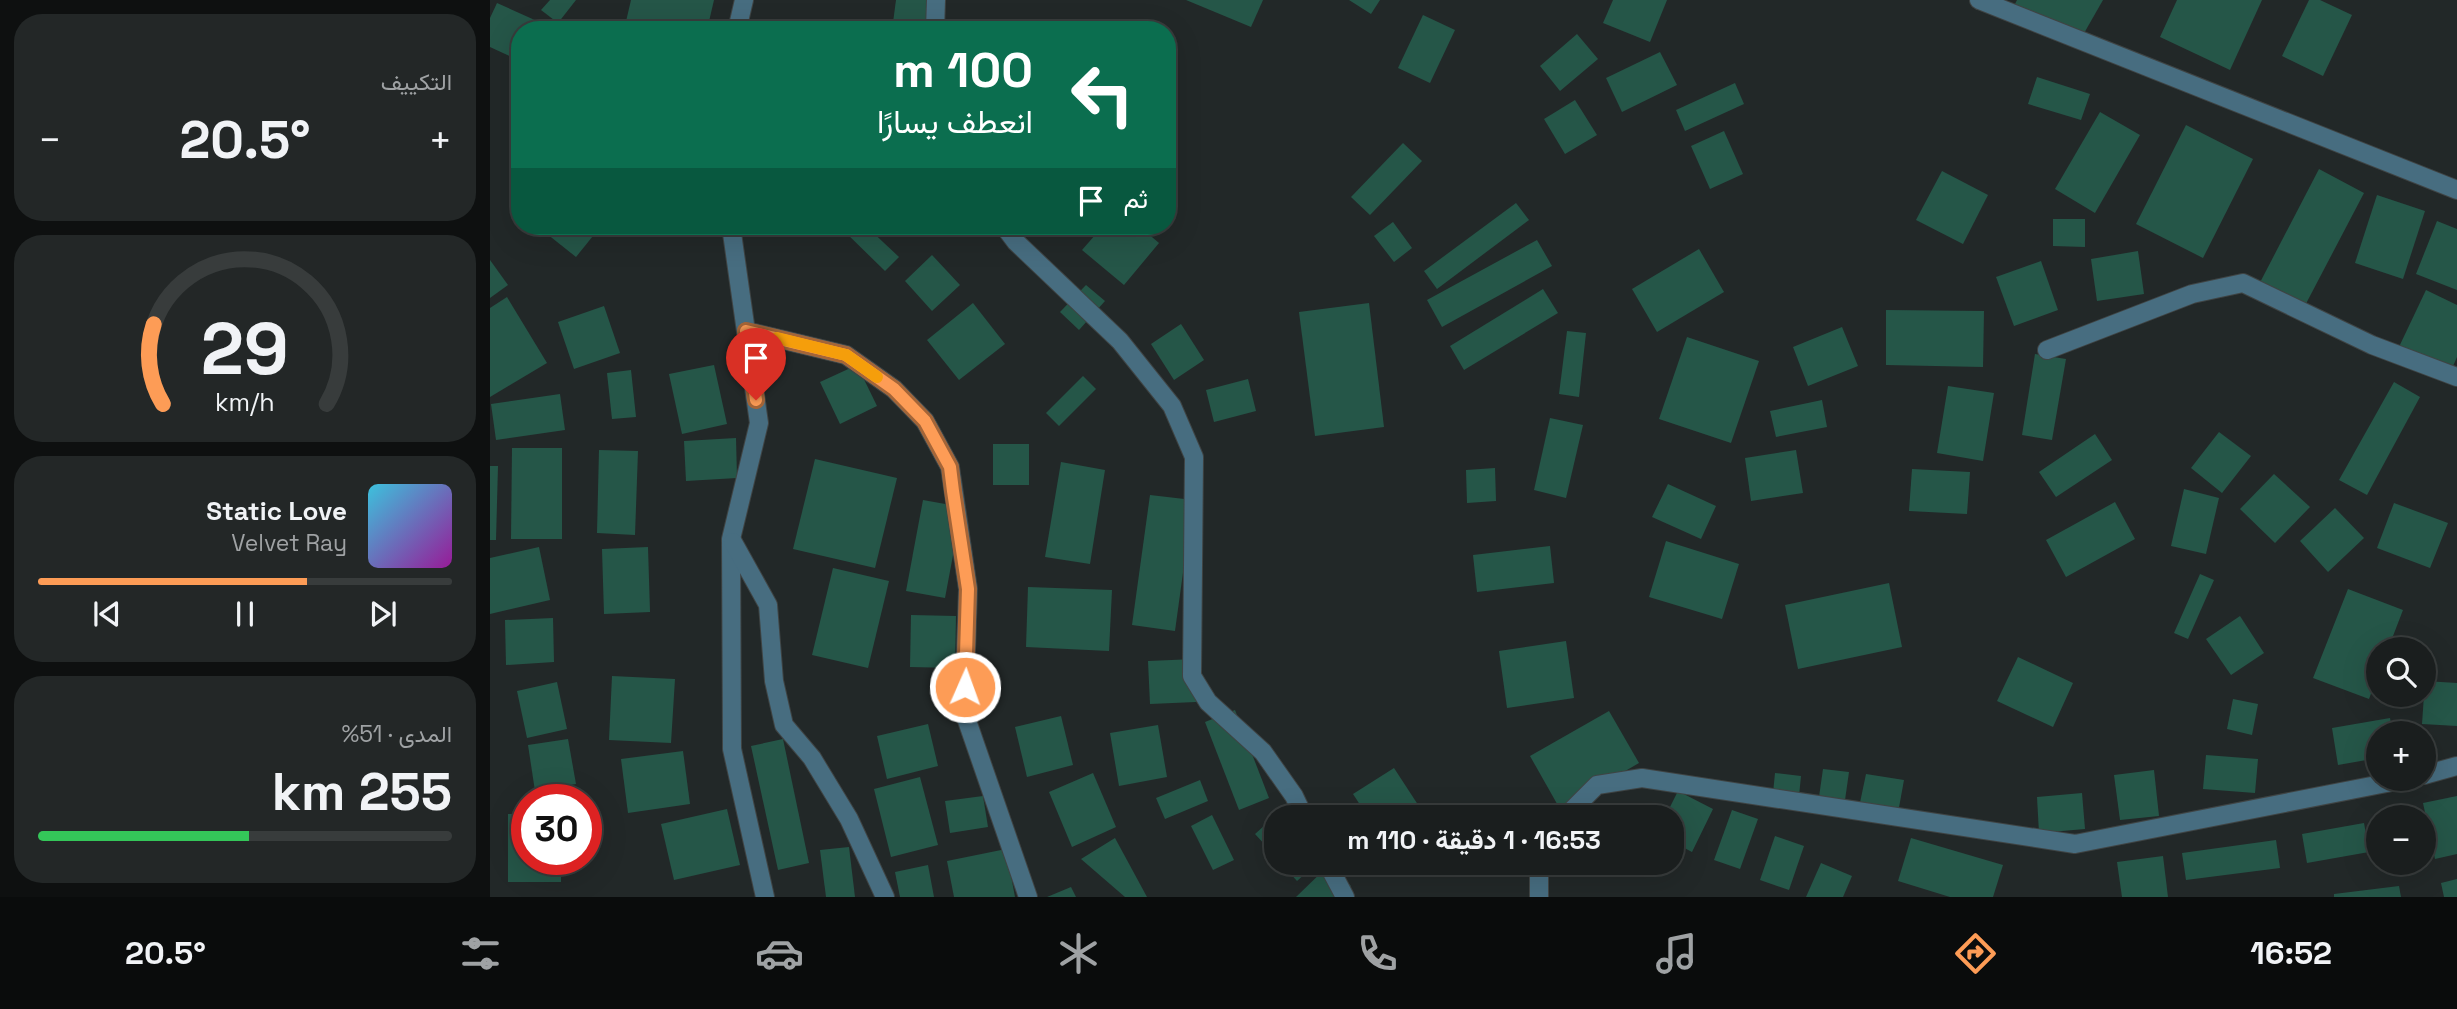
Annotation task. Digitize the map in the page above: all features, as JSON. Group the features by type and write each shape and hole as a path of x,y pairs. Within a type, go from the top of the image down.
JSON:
{"street":[{"path":"739,21 744,0"},
{"path":"935,21 936,0"},
{"path":"1979,0 2457,190"},
{"path":"732,235 759,423 731,539 732,749 765,897"},
{"path":"1011,235 1120,341 1172,406 1194,457 1192,676 1208,702 1263,752 1298,805"},
{"path":"2048,350 2192,294 2243,283 2372,345 2457,377"},
{"path":"746,331 846,355 894,389 925,421 950,467 968,589 964,712 1028,897"},
{"path":"731,539 768,605 774,681 784,725 812,758 849,819 885,897"},
{"path":"2436,772 2457,766"},
{"path":"1577,805 1597,785 1642,778 2075,844 2366,787"},
{"path":"1333,875 1345,897"},
{"path":"1539,875 1539,897"}],"building":[{"path":"550,0 576,0 560,21 555,21 541,10"},
{"path":"631,0 714,0 709,21 626,21"},
{"path":"896,0 932,0 936,21 893,21"},
{"path":"1186,0 1263,0 1251,27"},
{"path":"1349,0 1380,0 1371,14"},
{"path":"1613,0 1667,0 1650,42 1603,23"},
{"path":"2017,0 2103,0 2079,42 2015,4"},
{"path":"2177,0 2262,0 2230,70 2160,37"},
{"path":"2309,0 2320,0 2352,15 2323,76 2282,56"},
{"path":"497,3 537,21 511,21 511,57 490,47 490,18"},
{"path":"1423,15 1455,30 1430,83 1398,68"},
{"path":"1577,34 1598,59 1560,91 1540,66"},
{"path":"1660,52 1677,85 1622,112 1606,78"},
{"path":"2037,77 2090,94 2081,120 2028,104"},
{"path":"1735,83 1744,104 1685,131 1676,110"},
{"path":"1575,100 1597,135 1565,154 1544,119"},
{"path":"2100,112 2140,135 2095,213 2055,189"},
{"path":"2186,125 2253,159 2203,258 2136,224"},
{"path":"1724,131 1743,174 1710,189 1691,146"},
{"path":"1403,143 1422,161 1370,215 1351,197"},
{"path":"2319,169 2364,193 2299,317 2254,294"},
{"path":"1942,171 1988,195 1963,244 1916,220"},
{"path":"2377,195 2425,211 2403,279 2355,263"},
{"path":"1516,203 1529,220 1437,289 1424,271"},
{"path":"2053,219 2085,219 2085,247 2053,246"},
{"path":"2437,221 2457,229 2457,290 2416,274"},
{"path":"1393,222 1412,248 1394,262 1374,236"},
{"path":"548,235 594,235 576,257"},
{"path":"848,235 876,235 899,257 885,271"},
{"path":"1095,235 1150,235 1159,243 1124,285 1082,250"},
{"path":"1537,240 1552,266 1442,327 1427,300"},
{"path":"1699,249 1724,292 1657,332 1632,289"},
{"path":"2138,251 2144,294 2097,301 2091,259"},
{"path":"932,255 960,285 932,311 905,281"},
{"path":"490,260 508,285 490,298"},
{"path":"2041,261 2058,310 2014,326 1996,277"},
{"path":"1086,285 1105,301 1079,330 1060,312"},
{"path":"1543,289 1558,313 1464,370 1450,346"},
{"path":"2426,290 2457,305 2457,357 2450,373 2398,349"},
{"path":"507,297 547,363 490,397 490,308"},
{"path":"973,303 1005,344 959,380 927,340"},
{"path":"1369,303 1384,427 1315,436 1299,312"},
{"path":"604,306 620,353 574,369 558,322"},
{"path":"1886,310 1984,311 1983,367 1886,365"},
{"path":"1181,324 1204,360 1174,380 1151,344"},
{"path":"1842,327 1858,366 1808,386 1793,347"},
{"path":"1567,331 1586,333 1579,397 1559,394"},
{"path":"1687,337 1759,361 1731,443 1659,419"},
{"path":"2035,354 2066,359 2052,440 2022,435"},
{"path":"714,365 727,424 682,434 669,374"},
{"path":"857,365 877,406 840,424 820,382"},
{"path":"631,370 636,417 612,419 607,373"},
{"path":"1083,376 1096,389 1059,426 1046,413"},
{"path":"1248,379 1256,411 1214,422 1206,390"},
{"path":"2394,382 2420,397 2367,495 2339,480"},
{"path":"1948,386 1994,393 1983,461 1937,453"},
{"path":"560,394 565,430 496,440 491,404"},
{"path":"1822,400 1827,427 1776,437 1770,411"},
{"path":"1550,418 1583,425 1566,498 1534,490"},
{"path":"2219,432 2251,456 2222,493 2191,468"},
{"path":"2095,434 2112,460 2056,497 2039,472"},
{"path":"736,438 737,478 686,481 684,441"},
{"path":"993,444 1029,444 1029,485 993,485"},
{"path":"512,448 562,448 562,539 511,539"},
{"path":"599,450 638,451 635,535 597,533"},
{"path":"1796,450 1803,493 1751,501 1745,458"},
{"path":"815,459 897,478 875,568 793,549"},
{"path":"1061,462 1105,470 1090,564 1045,557"},
{"path":"490,466 498,466 496,540 490,540"},
{"path":"1495,468 1496,501 1467,503 1466,470"},
{"path":"1912,469 1970,472 1967,514 1909,511"},
{"path":"2274,474 2310,507 2275,543 2240,509"},
{"path":"1668,484 1716,506 1701,539 1652,517"},
{"path":"2184,489 2219,498 2206,554 2171,546"},
{"path":"1150,495 1193,500 1175,631 1132,625"},
{"path":"923,500 962,507 945,598 906,591"},
{"path":"2115,502 2135,539 2066,577 2046,540"},
{"path":"2394,503 2448,523 2430,568 2377,548"},
{"path":"2335,508 2364,538 2328,572 2300,541"},
{"path":"1666,541 1739,564 1722,619 1649,597"},
{"path":"1550,546 1554,583 1477,592 1473,555"},
{"path":"539,547 550,600 490,614 490,558"},
{"path":"648,547 650,612 604,614 602,549"},
{"path":"833,568 889,581 868,668 812,655"},
{"path":"2200,574 2214,580 2188,639 2174,633"},
{"path":"1889,583 1902,647 1798,669 1785,605"},
{"path":"1028,587 1112,590 1109,651 1026,647"},
{"path":"2348,589 2403,610 2393,637 2366,637 2366,698 2313,678"},
{"path":"911,615 956,616 955,668 910,667"},
{"path":"2240,616 2264,653 2231,675 2206,639"},
{"path":"553,618 554,662 506,665 505,620"},
{"path":"1566,641 1574,698 1507,708 1499,651"},
{"path":"2018,657 2073,683 2053,727 1997,701"},
{"path":"1195,659 1196,702 1150,704 1148,661"},
{"path":"612,676 675,679 671,743 609,740"},
{"path":"557,682 567,729 527,738 517,691"},
{"path":"2436,682 2457,683 2457,726 2422,721 2423,707 2436,707"},
{"path":"2233,699 2258,704 2252,735 2227,729"},
{"path":"1235,710 1269,798 1239,810 1205,722"},
{"path":"1609,711 1639,763 1567,805 1558,805 1530,756"},
{"path":"1061,716 1073,765 1027,777 1015,727"},
{"path":"2366,722 2366,760 2338,765 2332,728"},
{"path":"928,724 938,766 887,779 877,736"},
{"path":"1158,725 1167,777 1119,786 1110,733"},
{"path":"568,739 576,784 534,784 528,745"},
{"path":"783,739 809,863 778,870 751,746"},
{"path":"683,751 690,804 628,813 621,759"},
{"path":"2206,755 2258,759 2255,793 2203,789"},
{"path":"1394,768 1418,805 1360,805 1353,794"},
{"path":"1823,769 1849,772 1843,814 1817,811"},
{"path":"2154,770 2159,816 2120,820 2114,775"},
{"path":"1093,773 1116,827 1072,847 1049,792"},
{"path":"1775,773 1801,776 1798,806 1772,803"},
{"path":"1866,774 1904,780 1896,824 1857,817"},
{"path":"920,777 938,845 891,857 874,789"},
{"path":"1200,780 1208,801 1165,819 1156,798"},
{"path":"1678,791 1713,809 1692,852 1684,848 1684,805 1671,805"},
{"path":"2082,793 2085,829 2039,833 2037,797"},
{"path":"983,796 988,827 950,833 945,801"},
{"path":"2457,796 2457,854 2436,859 2436,805 2423,803"},
{"path":"727,809 740,865 674,880 661,824"},
{"path":"1732,810 1758,819 1740,869 1714,860"},
{"path":"508,814 511,814 511,875 561,875 561,882 508,882"},
{"path":"1212,815 1234,860 1213,870 1191,826"},
{"path":"2364,823 2366,853 2307,863 2302,834"},
{"path":"1264,826 1264,844 1255,834"},
{"path":"1775,836 1804,846 1789,890 1760,880"},
{"path":"1115,838 1147,897 1125,897 1081,859"},
{"path":"1911,838 2003,865 1993,897 1950,897 1898,881"},
{"path":"2276,840 2280,868 2186,880 2182,853"},
{"path":"849,847 855,897 826,897 820,850"},
{"path":"1006,849 1015,897 954,897 947,861"},
{"path":"2163,856 2168,897 2122,897 2117,862"},
{"path":"1821,863 1852,876 1843,897 1806,897"},
{"path":"928,865 934,897 900,897 895,872"},
{"path":"1292,875 1304,875 1297,881"},
{"path":"1319,875 1339,875 1351,886 1340,897 1296,897"},
{"path":"2457,879 2457,897 2444,897 2441,883"},
{"path":"2399,886 2401,897 2334,897 2334,894"},
{"path":"1071,887 1076,897 1047,897"}],"slow traffic":[{"path":"777,338 846,355 877,377"}],"route":[{"path":"756,400 746,331 846,355 894,389 925,421 950,467 968,589 965,687"}]}
